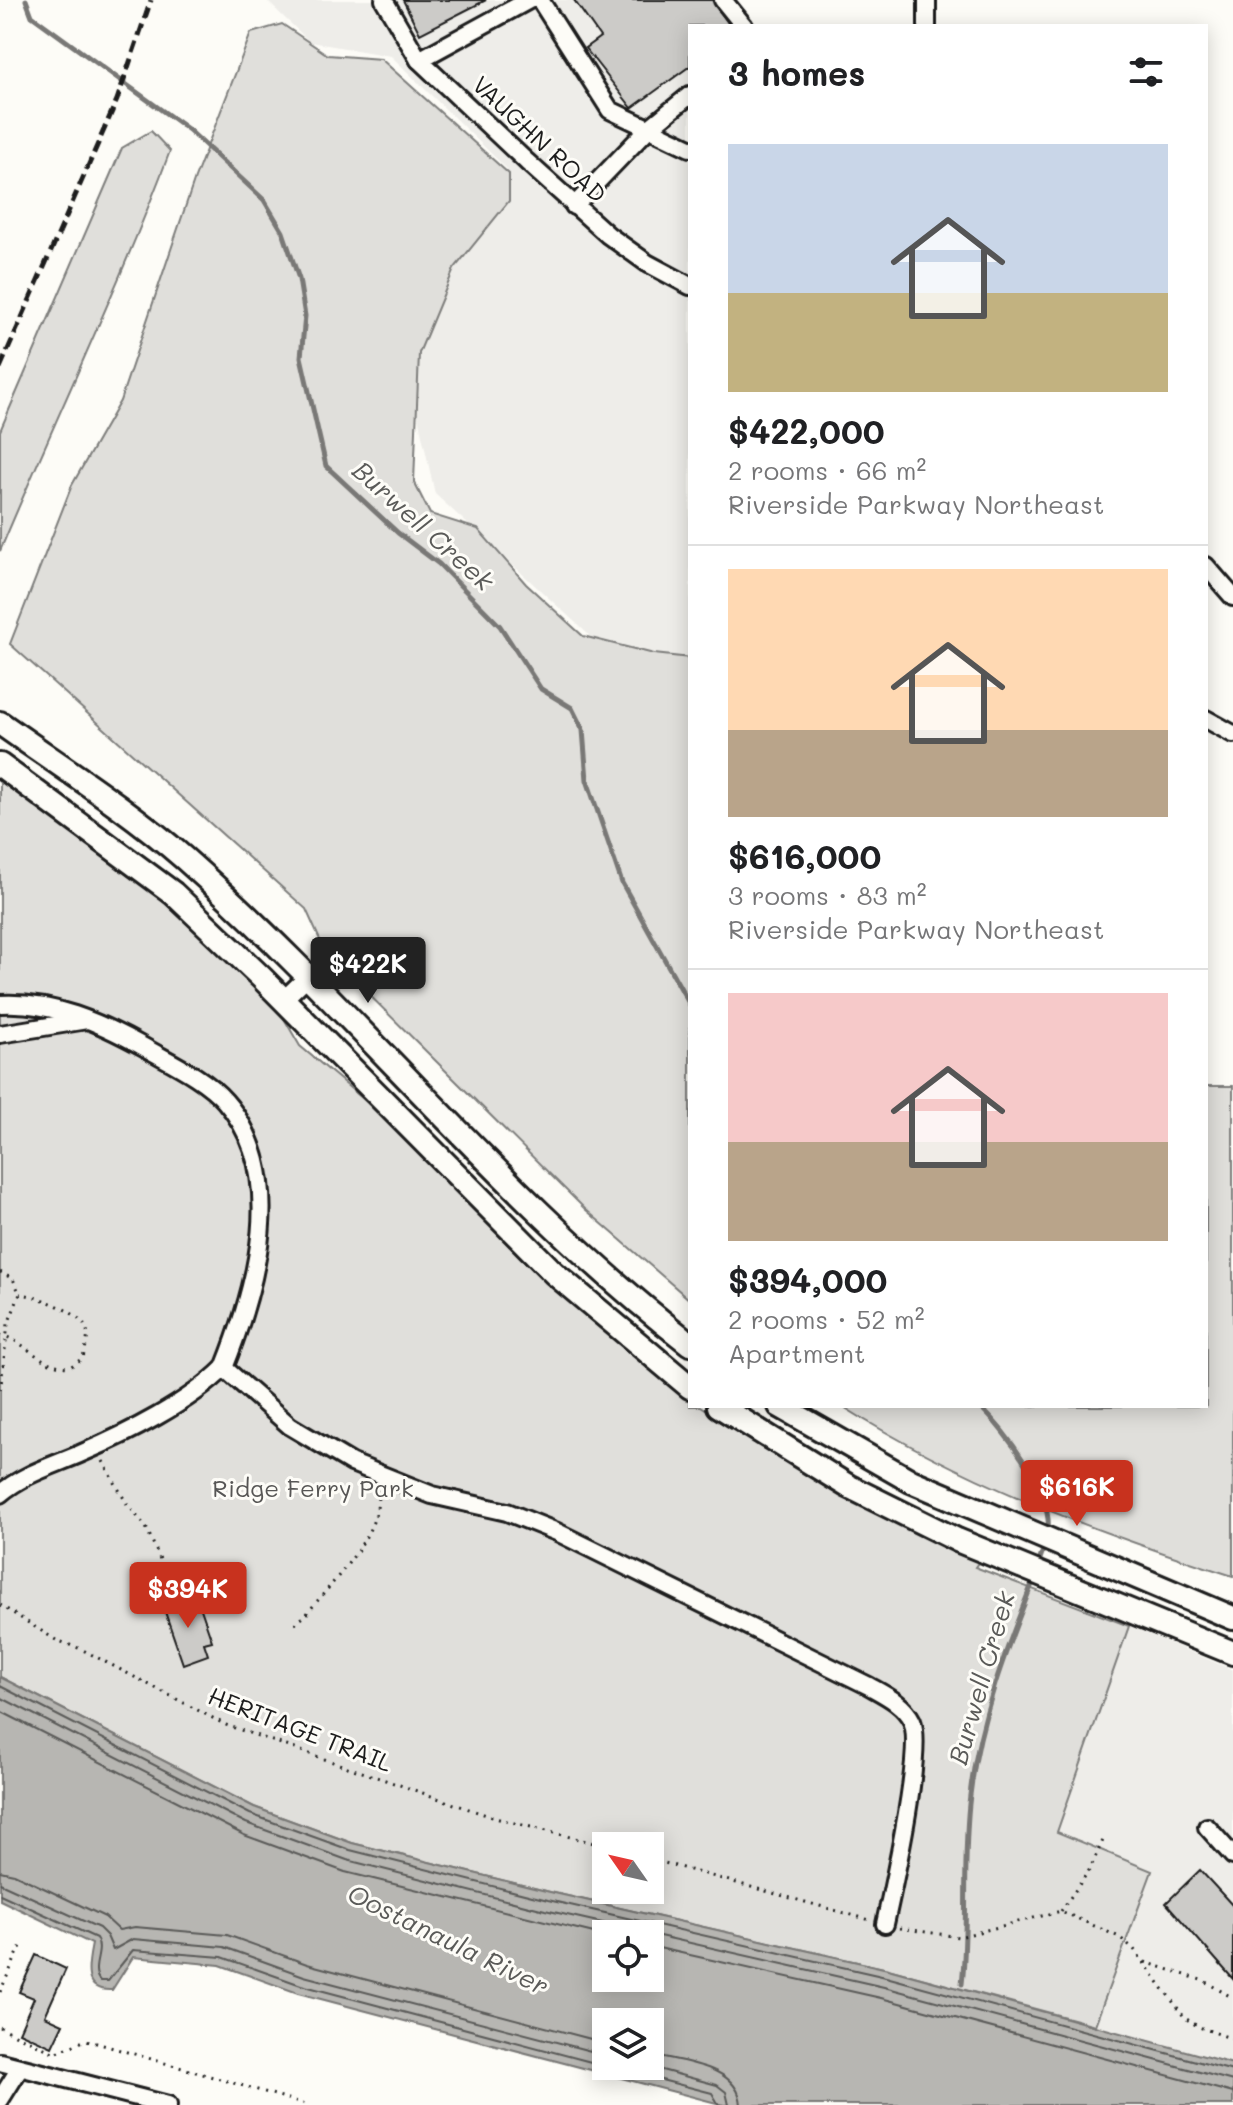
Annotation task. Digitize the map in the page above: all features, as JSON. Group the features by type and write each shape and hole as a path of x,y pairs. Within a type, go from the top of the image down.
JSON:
{"main road":[{"path":"0,723 182,857 307,977 544,1218 611,1280 688,1342"},
{"path":"0,765 173,893 554,1273 688,1385"},
{"path":"722,1408 848,1486 981,1550 1233,1653"},
{"path":"783,1408 911,1481 1233,1618"}],"street":[{"name":"VAUGHN ROAD","path":"384,0 419,60 574,206 625,248 688,285"},
{"path":"419,60 529,0"},
{"path":"540,0 610,110 688,147"},
{"path":"723,0 742,24"},
{"path":"927,0 927,24"},
{"path":"574,206 648,129 688,97"},
{"path":"1208,568 1233,597"},
{"path":"1208,720 1233,734"},
{"path":"283,1000 307,977"},
{"path":"0,1004 48,1006 88,1020 160,1056 224,1099 253,1149 261,1187 256,1259 239,1328 224,1368 212,1380 96,1447 23,1479 0,1494"},
{"path":"0,1034 88,1020"},
{"path":"224,1368 290,1426 323,1448 372,1472 432,1495 507,1512 557,1532 856,1679 902,1707 912,1720 917,1754 885,1924"},
{"path":"1207,1827 1233,1856"},
{"path":"0,2062 168,2105"},
{"path":"0,2100 20,2068"}],"path":[{"path":"0,1272 13,1279 20,1294 8,1324 0,1394"},
{"path":"0,1335 11,1338 44,1363 70,1367 83,1358 88,1334 82,1321 55,1303 20,1294"},
{"path":"96,1447 127,1504 146,1527 175,1594"},
{"path":"295,1624 306,1615 371,1530 379,1501 372,1472"},
{"name":"HERITAGE TRAIL","path":"0,1605 56,1640 81,1649 226,1725 495,1818 592,1842"},
{"path":"1061,1911 1086,1877 1104,1838"},
{"path":"664,1863 931,1935 959,1937 1027,1917 1061,1911 1119,1937 1143,1961 1185,2018 1199,2027 1233,2039"},
{"path":"0,1992 21,1946"},
{"path":"1143,1961 1204,1981 1233,1998"},
{"path":"0,2027 55,2053 86,2040 309,2105"}],"shaded area":[{"path":"266,0 737,0 752,24 688,24 688,667 612,656 435,494 405,358 508,170 391,56 310,42"},
{"path":"1129,1626 1233,1670 1233,2064 1095,2025 1152,1871 1056,1833"}],"green space":[{"path":"282,24 328,55 381,59 509,174 509,201 454,269 419,353 414,482 430,514 478,529 526,584 583,636 654,654 688,658 688,1298 585,1209 325,951 306,909 10,644 72,485 120,401 195,178 251,33"},
{"path":"151,131 170,151 109,302 0,551 0,431 122,148"},
{"name":"Ridge Ferry Park","path":"0,778 122,866 184,920 279,1010 300,1046 381,1114 520,1257 648,1368 688,1397 688,1408 704,1408 871,1510 980,1560 975,1567 1129,1626 1057,1832 1152,1871 1095,2025 888,1969 603,1904 664,1904 664,1832 592,1832 592,1902 352,1843 254,1807 0,1677"},
{"path":"1208,1086 1233,1086 1233,1576 1131,1542 1032,1503 888,1434 845,1408 1208,1408"}],"water":[{"name":"Oostanaula River","path":"0,1677 254,1807 352,1843 592,1904 888,1969 1233,2064 1233,2105 724,2105 629,2080 664,2080 664,2008 592,2008 592,2070 298,1993 220,1965 133,1957 112,1990 102,1989 95,1987 89,1976 92,1944 0,1900"}],"building":[{"path":"403,0 486,0 420,34"},
{"path":"574,0 712,0 729,24 688,24 688,67 632,108 585,48 600,37"},
{"path":"189,1597 193,1609 200,1606 212,1641 204,1643 208,1655 183,1664 163,1606"},
{"path":"1200,1870 1233,1906 1233,1979 1166,1903"},
{"path":"36,1955 66,1969 45,2016 63,2024 52,2047 19,2032 34,1998 19,1992"}],"waterway":[{"name":"Burwell Creek","path":"26,0 32,16 189,130 264,200 283,232 299,279 305,316 301,357 326,466 398,533 439,564 500,626 541,689 572,708 583,730 587,780 622,883 688,1001"},
{"name":"Burwell Creek","path":"981,1408 1014,1446 1035,1482 1048,1516 1048,1531"},
{"name":"Burwell Creek","path":"1038,1565 1045,1544"},
{"name":"Burwell Creek","path":"962,1984 968,1819 974,1767 995,1685 1034,1579"}],"railway":[{"path":"0,368 117,100 151,0"}]}
